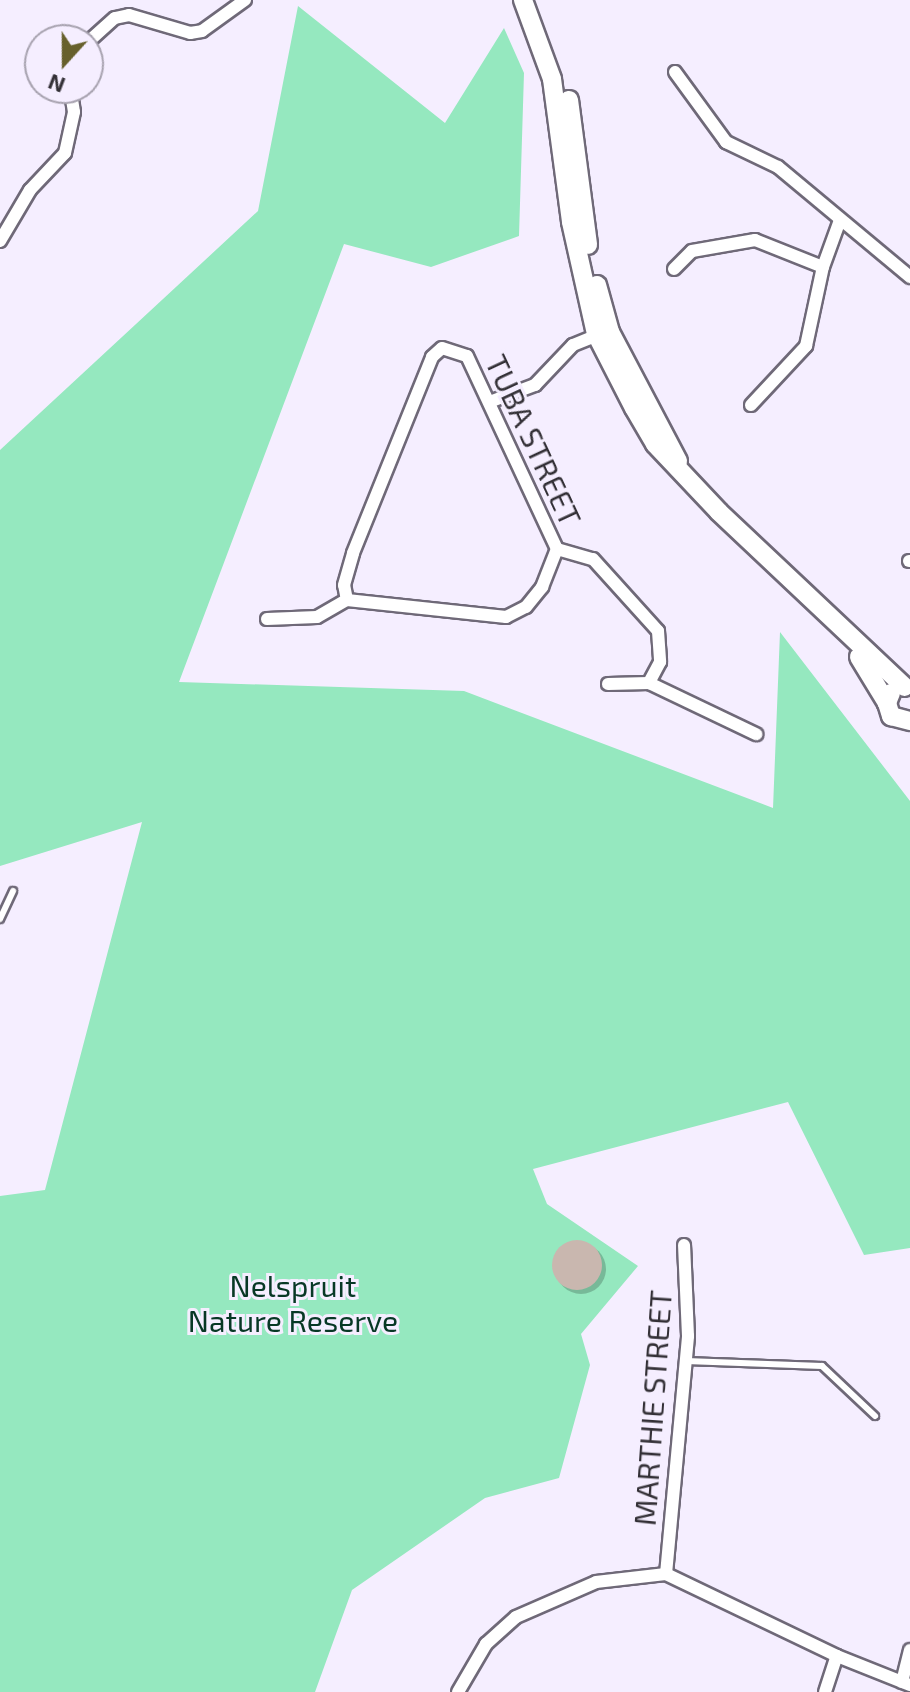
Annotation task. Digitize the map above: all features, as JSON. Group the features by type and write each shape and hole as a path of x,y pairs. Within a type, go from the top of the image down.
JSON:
{"main road":[{"path":"523,0 552,79 571,222 603,333 682,472 839,629 908,687"},
{"path":"533,0 564,78 585,232 603,333"},
{"path":"839,629 887,703 906,724"},
{"path":"887,703 893,691 908,687"}],"street":[{"path":"104,28 115,18 129,15 190,33 202,31 245,0"},
{"path":"675,72 726,142 778,167 910,277"},
{"path":"0,241 30,190 65,153 74,112 73,104"},
{"path":"751,405 800,358 823,267 840,220"},
{"path":"674,269 692,251 755,240 823,267"},
{"path":"492,401 535,385 560,356 603,333"},
{"name":"TUBA STREET","path":"450,348 467,356 492,401 557,549 542,587 526,607 506,617 347,600 344,585 353,553 436,351 450,348"},
{"path":"557,549 593,559 658,631 660,662 649,683"},
{"path":"267,619 317,617 347,600"},
{"path":"608,684 649,683 756,734"},
{"name":"MARTHIE STREET","path":"666,1574 686,1361 684,1245"},
{"path":"458,1692 486,1644 516,1617 596,1582 666,1574 837,1656 906,1684 910,1650"},
{"path":"825,1692 837,1656"}],"lane":[{"path":"0,919 13,891"},
{"path":"686,1361 822,1366 875,1416"}],"green space":[{"name":"Nelspruit Nature Reserve","path":"298,6 445,123 504,28 524,73 519,236 431,267 344,244 179,682 464,691 773,808 780,632 910,801 910,1248 864,1255 788,1102 533,1169 547,1204 638,1266 581,1334 590,1365 559,1478 485,1498 352,1590 315,1692 0,1692 0,1196 45,1190 142,822 0,866 0,450 258,211"}],"building":[{"path":"577,1240 595,1247 602,1265 595,1283 577,1290 559,1283 552,1265 559,1247"}]}
